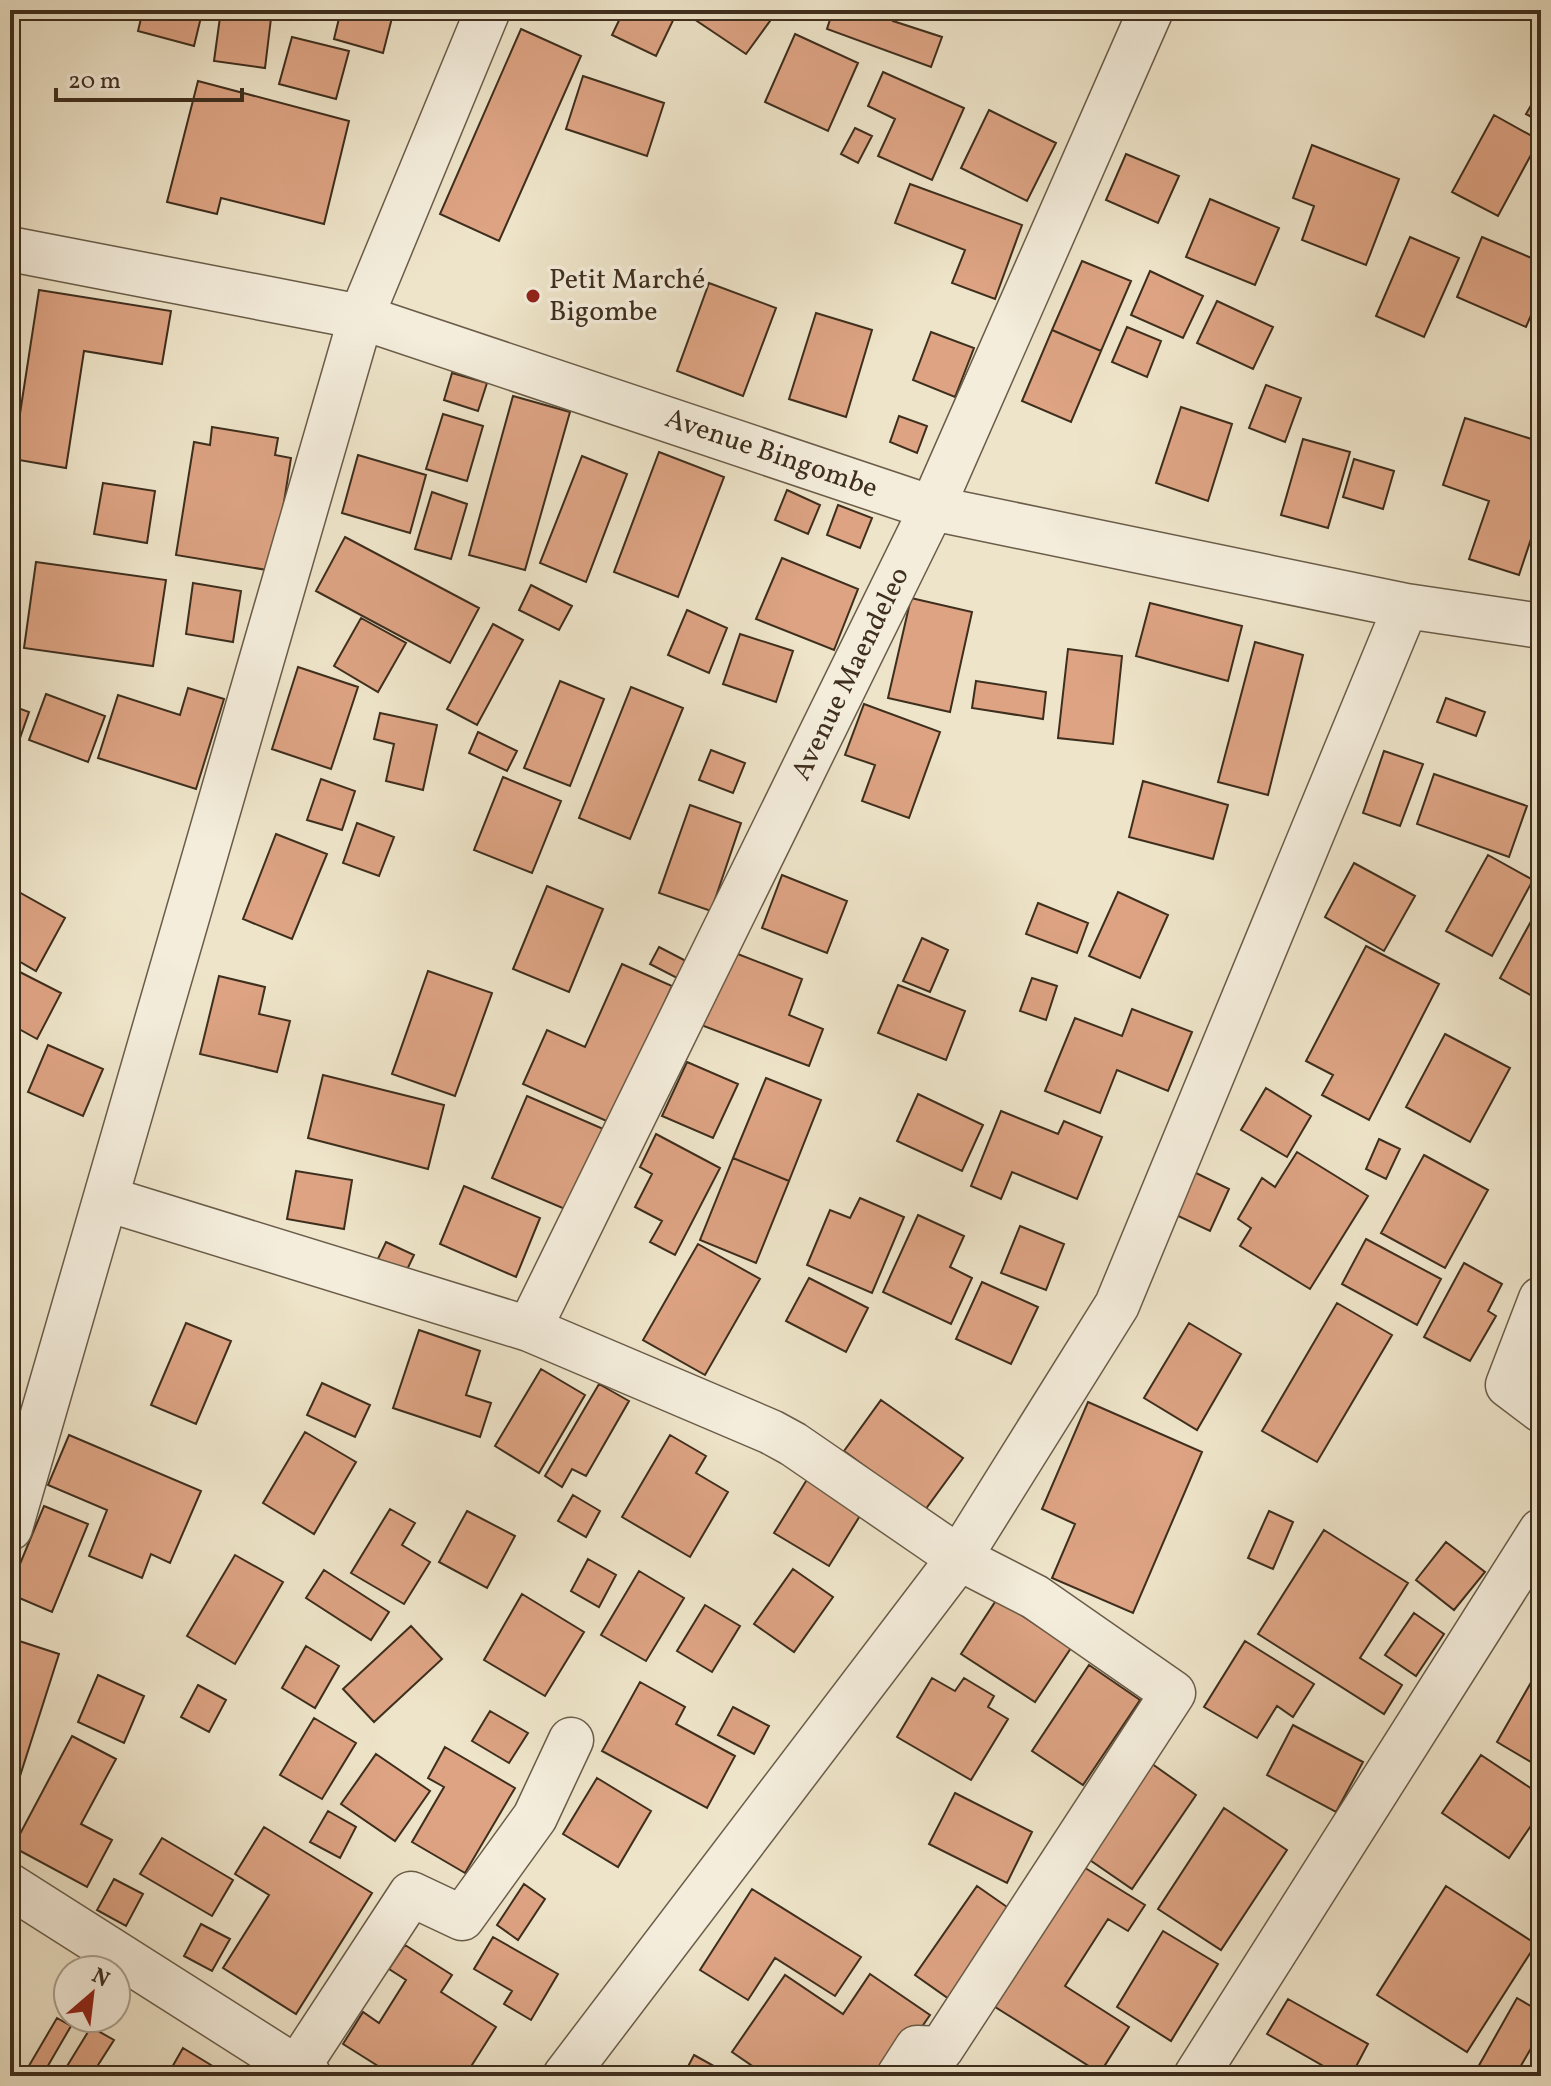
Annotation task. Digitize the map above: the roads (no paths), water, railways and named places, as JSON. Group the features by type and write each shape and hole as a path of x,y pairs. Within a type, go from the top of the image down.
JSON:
{"street":[{"path":"10,1528 361,317 488,10"},
{"name":"Avenue Maendeleo","path":"529,1329 932,508 1151,10"},
{"name":"Avenue Bingombe","path":"10,249 361,317 932,508 1406,606 1541,626"},
{"path":"565,2076 959,1558 1121,1296 1406,606"},
{"path":"107,1199 529,1329 782,1438 959,1558 1035,1597 1173,1693 941,2049 917,2048 899,2076"},
{"path":"1541,1299 1508,1385 1541,1410"},
{"path":"1196,2076 1541,1531"},
{"path":"10,1886 303,2072 411,1894 462,1918 535,1817 571,1740"}],"place":[{"name":"Petit Marché Bigombe","path":"533,296"}]}
